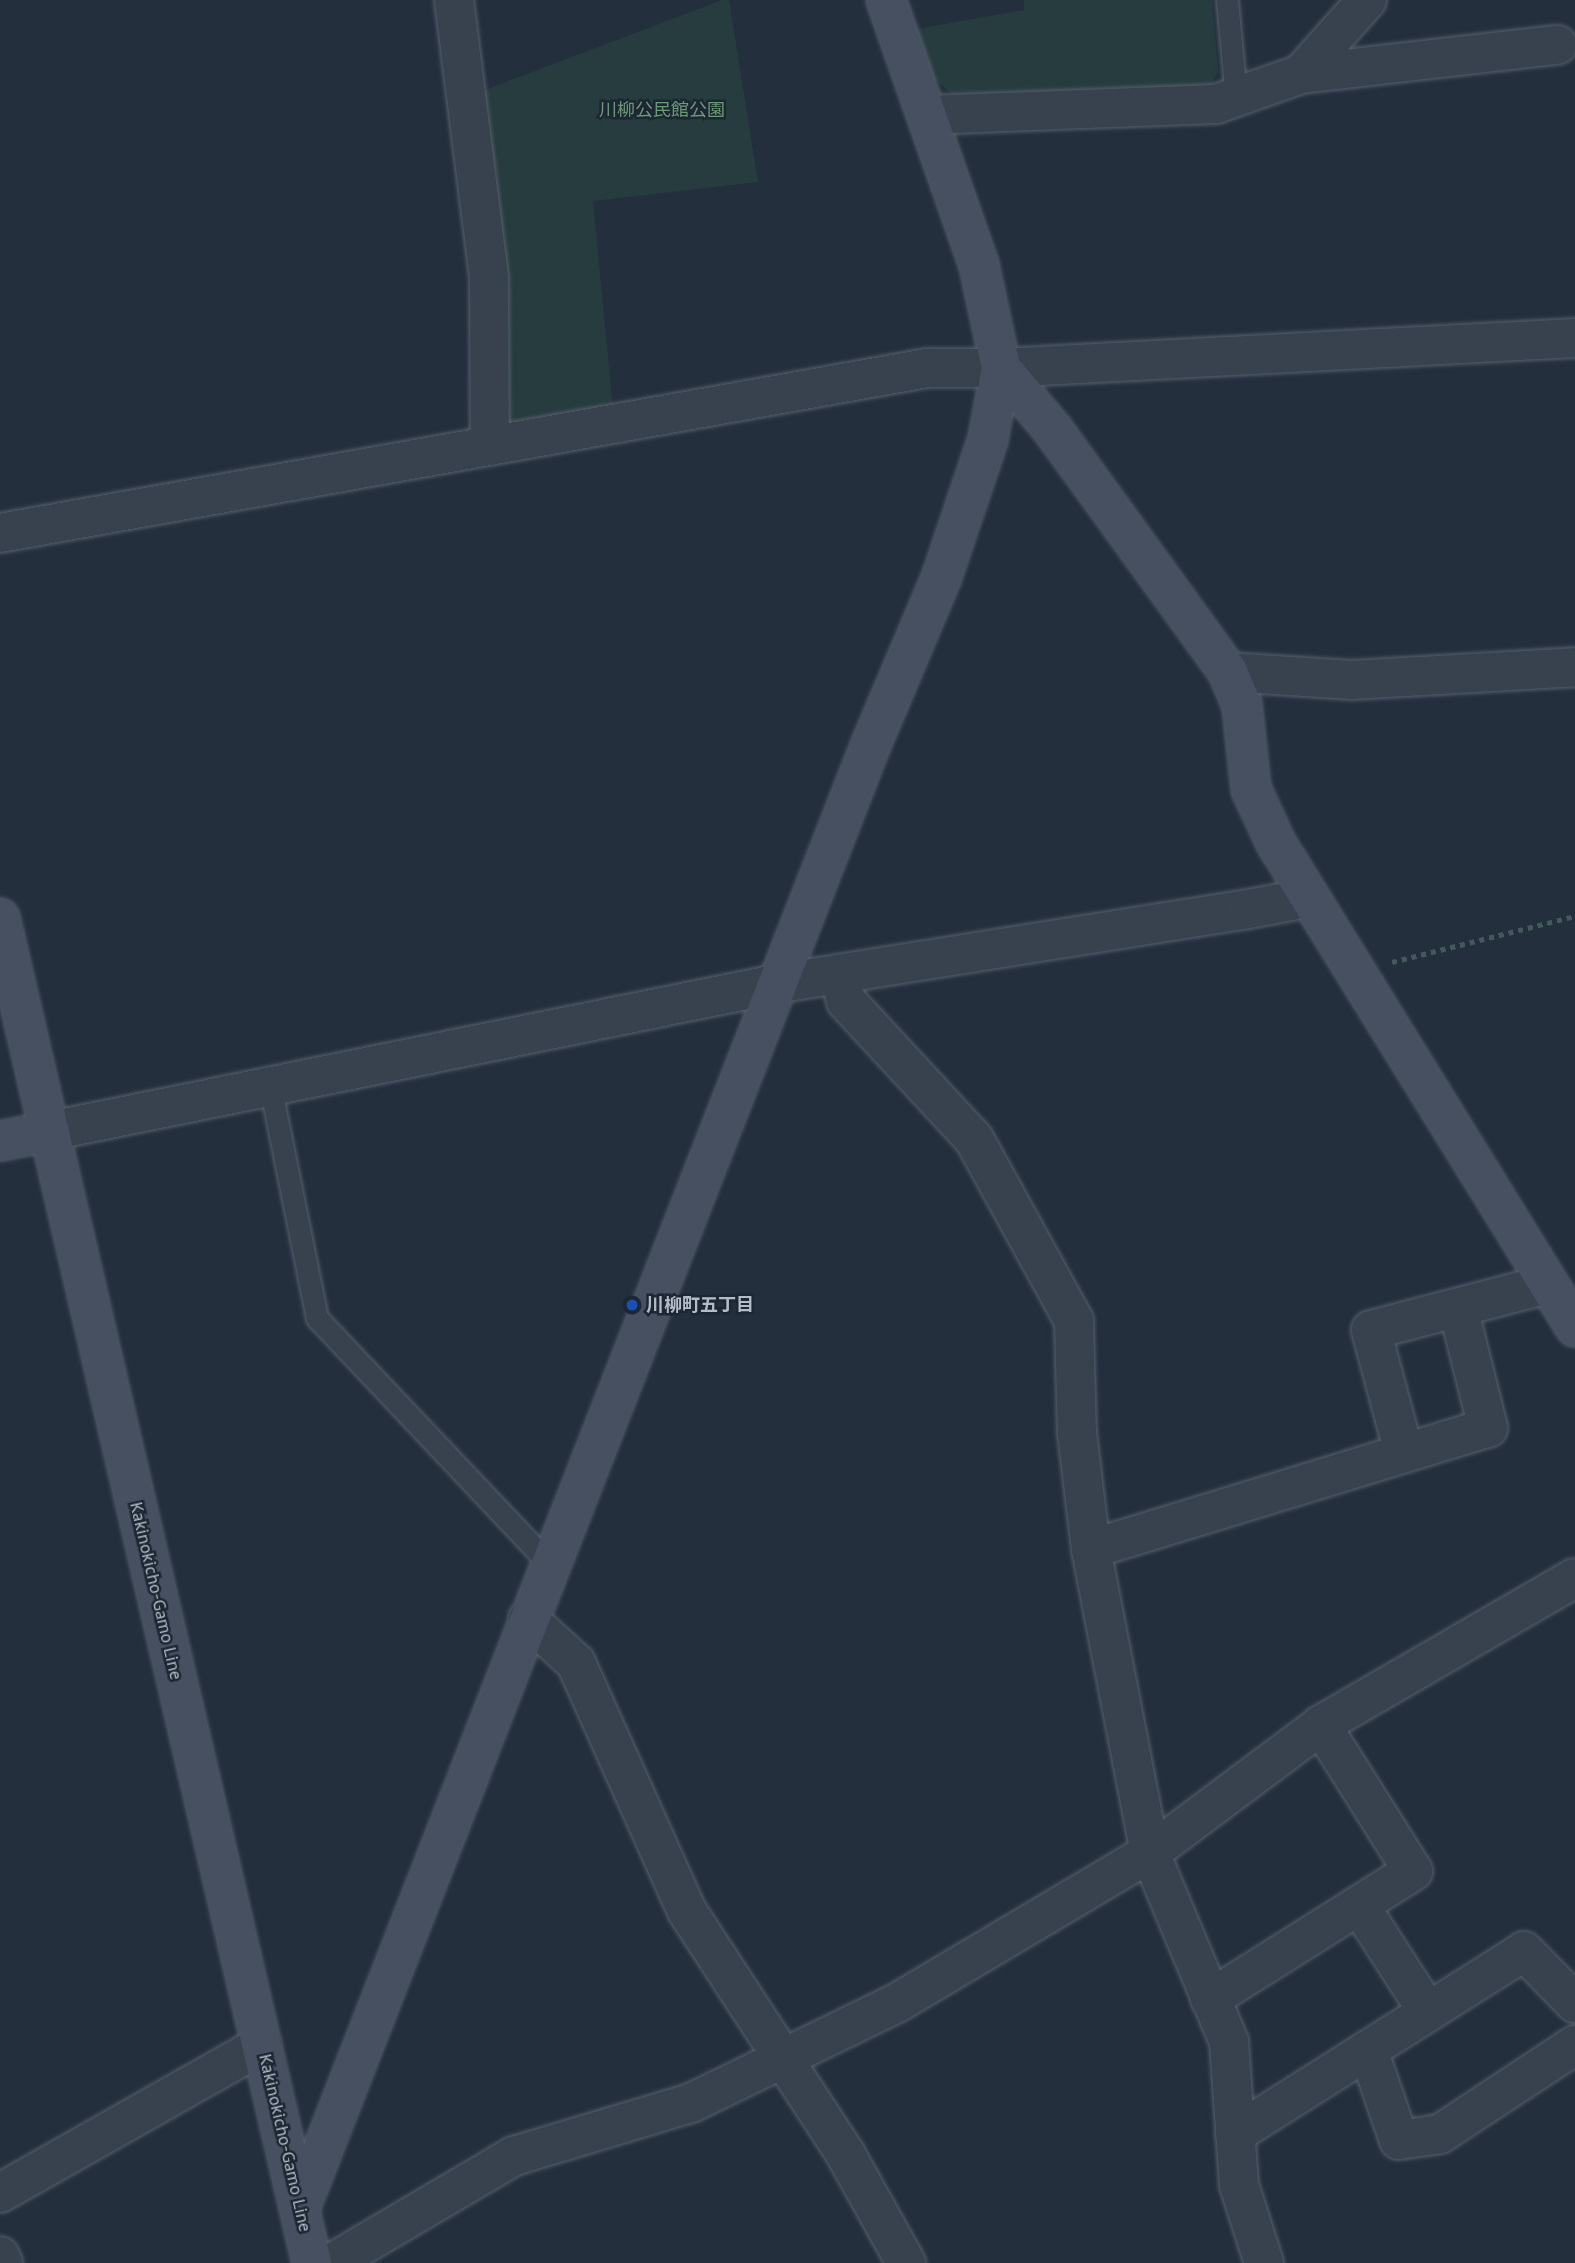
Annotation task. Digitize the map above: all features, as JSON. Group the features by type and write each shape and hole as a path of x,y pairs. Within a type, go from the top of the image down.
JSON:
{"street":[{"path":"300,2208 528,1619 781,983 872,742 969,506 988,439 1001,368 979,265 886,0"},
{"path":"1301,74 1367,0"},
{"path":"459,1 489,278 490,446"},
{"path":"927,115 1216,104 1301,74 1557,45"},
{"path":"0,533 927,368 1001,368 1575,338"},
{"path":"1001,368 1053,430 1228,672 1242,705 1251,789 1305,892 1364,980 1575,1327"},
{"path":"1228,672 1352,680 1575,667"},
{"path":"0,1141 781,983 1244,910 1291,901 1305,892"},
{"name":"Kakinokicho-Gamo Line","path":"0,918 312,2263"},
{"path":"841,974 846,1001 974,1139 1074,1321 1077,1433 1091,1549 1150,1853 1229,2042 1238,2185 1264,2263"},
{"path":"1404,1453 1371,1330 1547,1284"},
{"path":"1091,1549 1488,1428 1458,1308"},
{"path":"332,2263 514,2156 691,2103 897,2003 1150,1853 1321,1725 1575,1578"},
{"path":"528,1619 576,1663 688,1911 784,2058 906,2263"},
{"path":"1210,1999 1413,1871 1321,1725"},
{"path":"1359,1905 1428,2012"},
{"path":"1235,2134 1524,1951 1575,2003"},
{"path":"0,2193 262,2045"},
{"path":"1368,2050 1399,2140 1440,2134 1575,2045"},
{"path":"0,2256 3,2263"}],"lane":[{"path":"1227,0 1236,97"},
{"path":"270,1085 317,1318 550,1564"}],"path":[{"path":"1364,980 1387,963 1575,916"}],"green space":[{"name":"川柳公民館公園","path":"722,0 729,0 758,182 593,201 614,419 496,438 472,95"},
{"path":"1024,0 1212,0 1218,71 1210,87 957,98 933,78 916,29 1024,10"}],"place":[{"name":"川柳町五丁目","path":"632,1305"}]}
